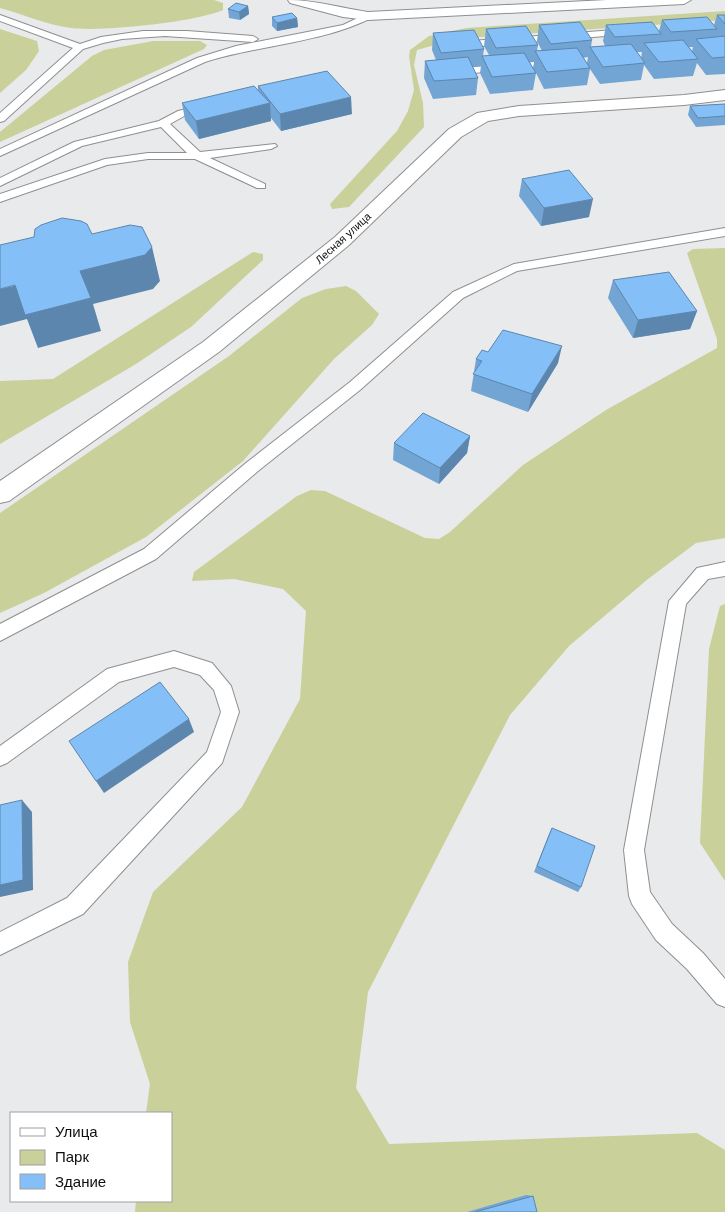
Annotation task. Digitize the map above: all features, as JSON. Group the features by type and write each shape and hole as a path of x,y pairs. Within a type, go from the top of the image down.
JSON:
{"main road":[{"path":"295,0 343,13 368,16 684,0"},
{"path":"368,16 394,5 416,0"},
{"name":"Лесная улица","path":"0,494 210,347 342,240 455,132 483,117 519,111 684,100 725,95"}],"lane":[{"path":"0,153 201,60 271,41 346,27 368,16"},
{"path":"0,18 80,47"},
{"path":"448,46 636,31"},
{"path":"0,118 80,47 111,36 153,34 271,41"},
{"path":"437,73 566,62"},
{"path":"0,182 78,144 163,123 182,113 218,105"},
{"path":"163,123 197,156 260,186"},
{"path":"0,198 105,162 148,156 197,156 271,146"},
{"path":"0,633 150,554 252,467 355,386 458,295 514,268 725,232"},
{"path":"725,569 703,573 678,601 634,850 640,896 664,932 695,961 725,996"},
{"path":"0,757 114,675 174,659 206,669 222,686 230,712 215,757 75,906 0,944"}],"green space":[{"path":"0,0 214,0 223,3 223,10 171,22 104,29 85,29 53,24 0,8"},
{"path":"725,11 725,20 480,37 449,41 417,50 414,65 423,103 424,127 349,207 332,209 330,204 397,131 408,111 414,90 409,56 410,50 429,36 466,28"},
{"path":"0,29 37,41 39,51 26,70 0,93"},
{"path":"153,41 200,41 207,45 204,49 0,142 0,132 92,56 104,50"},
{"path":"725,248 725,538 696,543 648,579 569,646 510,715 368,992 356,1088 389,1144 697,1133 725,1150 725,1212 135,1212 136,1202 172,1202 172,1112 146,1112 150,1084 130,1022 128,962 153,892 242,807 300,699 306,611 283,589 234,579 192,581 194,572 297,496 311,490 325,491 425,538 439,539 450,532 523,465 606,410 717,348 717,339 687,253 693,249"},
{"path":"253,252 263,254 263,260 191,327 136,364 0,444 0,381 53,379"},
{"path":"346,286 356,291 379,314 372,325 334,359 243,461 146,537 44,593 0,613 0,513 229,356 302,298 326,289"},
{"path":"725,604 725,881 700,843 709,649 720,606"}],"building":[{"path":"236,3 248,6 239,12 228,9"},
{"path":"292,13 297,18 277,23 272,17"},
{"path":"717,15 725,15 725,24"},
{"path":"707,17 717,29 671,32 662,20"},
{"path":"580,22 592,40 551,44 539,25"},
{"path":"652,22 661,34 615,37 606,25"},
{"path":"526,26 538,45 496,48 486,29"},
{"path":"474,30 484,49 441,53 433,33"},
{"path":"725,36 725,57 712,58 696,39"},
{"path":"683,40 698,59 659,62 644,43"},
{"path":"631,44 645,63 603,67 590,47"},
{"path":"577,48 590,68 547,72 535,51"},
{"path":"524,53 536,73 492,77 482,56"},
{"path":"468,57 478,78 434,81 425,61"},
{"path":"327,71 351,97 280,114 258,86"},
{"path":"254,86 270,103 196,121 182,103"},
{"path":"725,104 725,116 698,118 690,106"},
{"path":"569,170 593,199 544,208 522,179"},
{"path":"62,218 81,221 87,224 92,234 130,225 142,227 152,247 145,255 80,271 91,298 25,315 15,285 0,289 0,245 34,237 35,229"},
{"path":"669,272 697,311 638,320 613,280"},
{"path":"503,330 562,346 532,394 473,374 482,361 476,359 482,350 488,352"},
{"path":"423,413 470,436 440,468 394,443"},
{"path":"160,682 189,719 96,781 69,741"},
{"path":"22,800 23,880 0,885 0,805"},
{"path":"552,828 595,846 581,887 537,866"},
{"path":"533,1196 537,1212 475,1212"}]}
